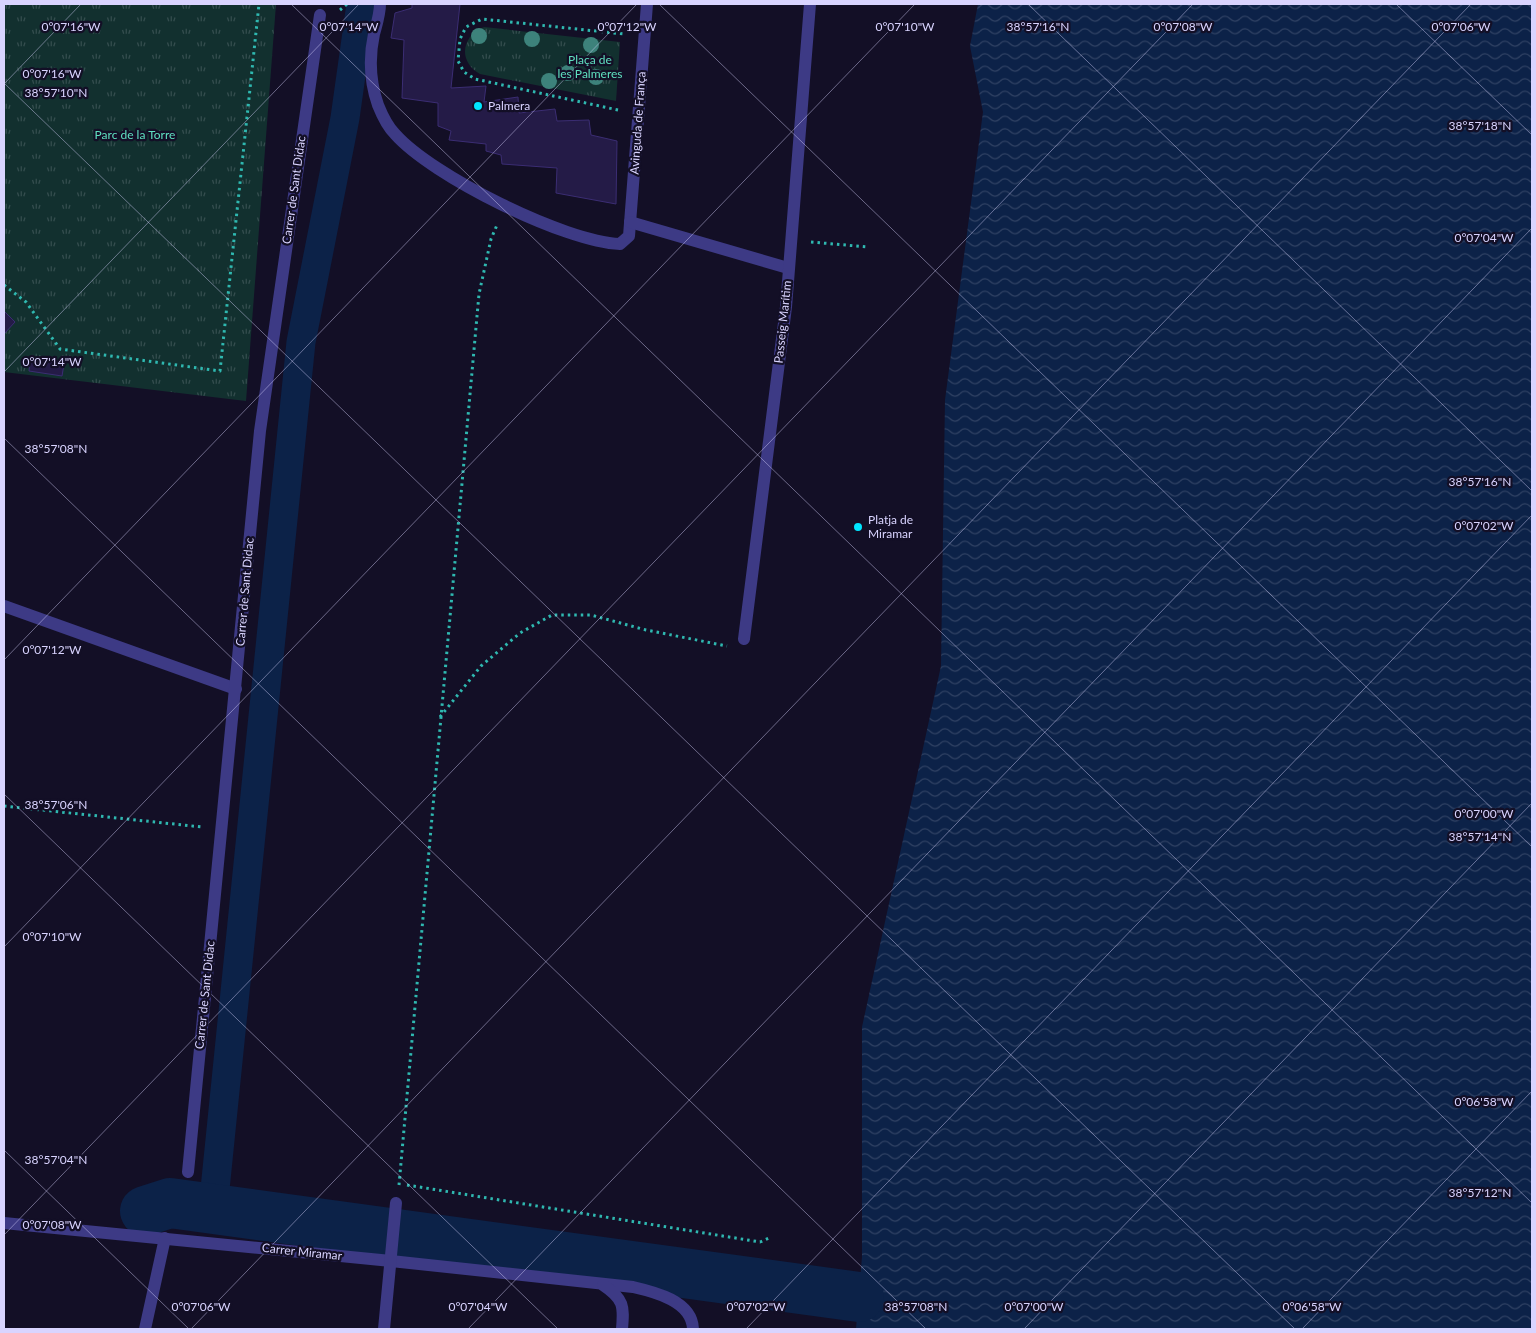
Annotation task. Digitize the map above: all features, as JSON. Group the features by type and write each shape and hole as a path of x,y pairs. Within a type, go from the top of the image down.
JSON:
{"street":[{"path":"380,4 372,45 371,73 374,91 384,120 393,133 423,159 485,196 506,205"},
{"name":"Avinguda de França","path":"506,205 584,238 611,244 620,244 626,241 629,236 647,4"},
{"name":"Passeig Marítim","path":"744,639 786,307 810,4"},
{"name":"Carrer de Sant Didac","path":"188,1172 260,431 320,14"},
{"path":"630,222 788,268"},
{"path":"4,606 236,689"},
{"path":"384,1329 392,1261 396,1202"},
{"name":"Carrer Miramar","path":"4,1223 392,1261 601,1284"},
{"path":"145,1329 165,1238"},
{"path":"601,1284 614,1293 621,1302 624,1309 622,1329"},
{"path":"601,1284 633,1287 663,1294 684,1309 694,1329"}],"path":[{"path":"4,285 26,302 60,349 220,371 259,4"},
{"path":"639,114 475,79 464,72 458,61 460,39 466,28 482,19 645,36"},
{"path":"396,1202 479,294 491,239 506,205"},
{"path":"790,240 868,247"},
{"path":"440,717 481,666 520,633 552,616 591,615 646,630 733,647 744,639"},
{"path":"4,806 222,829"},
{"path":"399,1184 760,1242 769,1238"}],"green space":[{"name":"Parc de la Torre","path":"4,4 276,4 246,401 4,372"},
{"name":"Plaça de les Palmeres","path":"484,27 620,42 616,101 480,74 468,63 465,49 471,36"}],"water":[{"path":"978,4 1532,4 1532,1329 856,1329 862,1257 862,1027 941,666 945,400 983,112 970,46"}],"building":[{"name":"Palmera","path":"412,4 460,4 451,88 486,86 484,102 518,97 519,113 555,109 557,121 589,120 591,135 617,141 616,204 556,193 557,168 502,164 501,155 486,151 486,144 449,140 451,131 438,126 438,103 402,98 404,40 391,38 395,13 412,8"},
{"path":"4,311 15,322 4,334"},
{"path":"30,360 64,364 62,376 29,371"}],"waterway":[{"path":"213,1209 301,342 345,118 361,4"},
{"path":"145,1211 170,1203 859,1297"}],"place":[{"name":"Palmera","path":"478,106"},
{"name":"Platja de Miramar","path":"858,527"}]}
